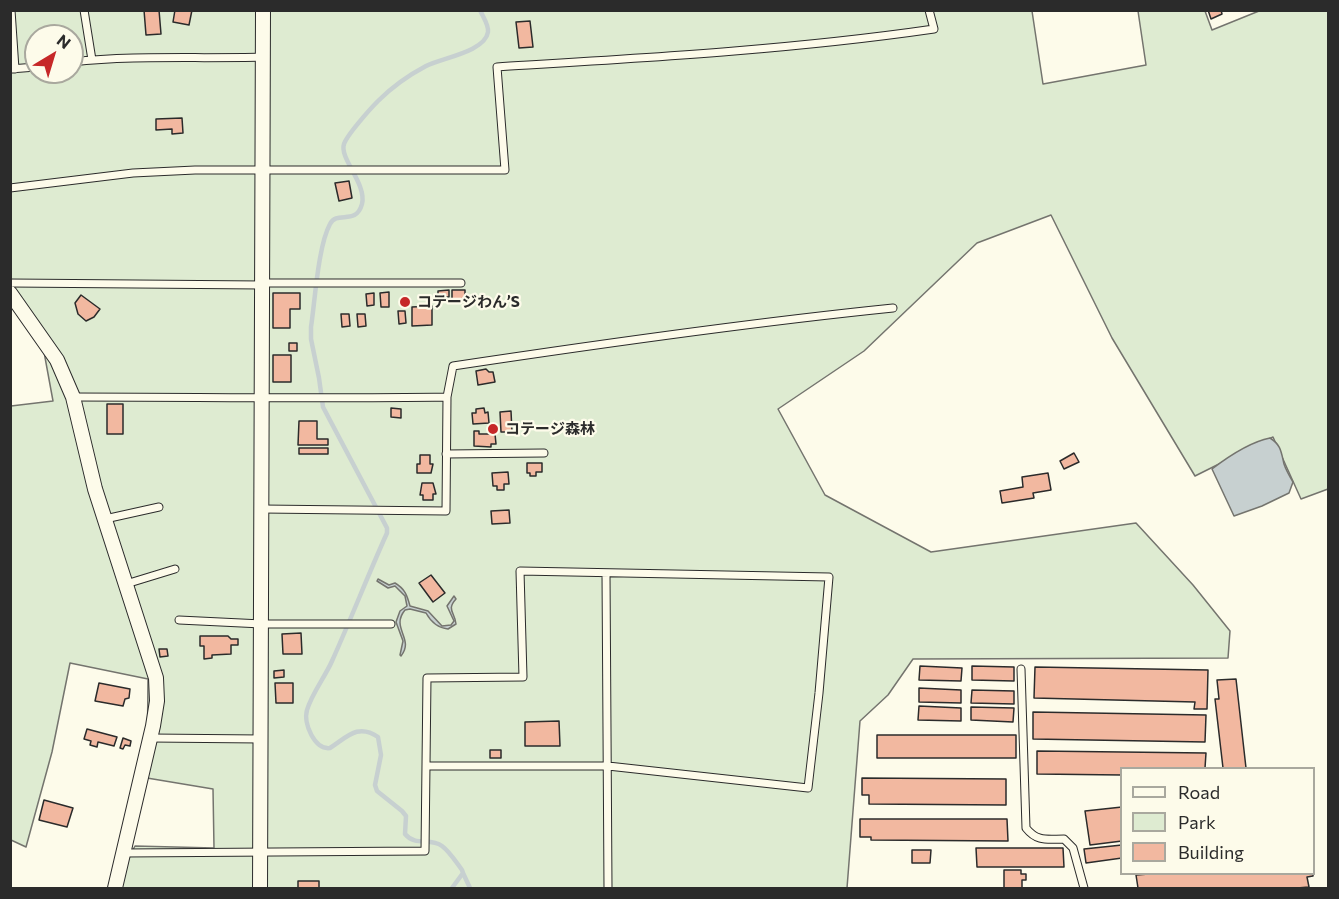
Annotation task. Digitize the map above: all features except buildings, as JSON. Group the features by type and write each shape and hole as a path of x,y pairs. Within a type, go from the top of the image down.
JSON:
{"street":[{"path":"260,888 263,10"},
{"path":"10,293 57,360 73,398 87,460 156,678 157,701 150,738 115,888"}],"lane":[{"path":"11,10 13,69"},
{"path":"84,10 92,60"},
{"path":"10,188 133,173 195,170 505,170 496,67 712,54 850,41 934,29 929,10"},
{"path":"84,61 151,57 195,59 262,57"},
{"path":"10,283 461,283"},
{"path":"262,509 446,511 447,397 453,366 666,335 893,308"},
{"path":"73,398 447,397"},
{"path":"446,454 544,453"},
{"path":"105,519 159,507"},
{"path":"125,584 175,569"},
{"path":"124,853 424,851 427,678 523,677 520,571 829,577 808,788 608,766 426,766"},
{"path":"606,573 608,888"},
{"path":"179,620 262,624 391,624"},
{"path":"1021,669 1026,828 1032,836 1044,839 1064,839 1073,848 1084,888"},
{"path":"150,738 261,739"}],"green space":[{"path":"11,11 1032,11 1043,84 1146,65 1138,11 1205,11 1212,30 1259,11 1328,11 1328,489 1301,499 1273,437 1195,476 1112,338 1051,215 977,243 864,351 778,409 825,495 931,552 1136,523 1193,585 1230,631 1228,658 913,659 888,695 860,721 847,888 112,888 135,846 214,848 213,789 147,778 148,679 70,663 52,752 26,847 11,840 11,406 53,401 44,352 11,296"}],"shaded area":[{"path":"1270,438 1280,449 1293,482 1289,493 1234,516 1212,469 1240,450"},
{"path":"378,579 389,585 395,583 398,585 405,593 410,606 428,611 442,626 451,625 454,621 447,606 454,596 456,599 451,609 456,624 448,629 444,628 435,624 426,613 405,610 400,622 405,644 405,650 401,656 403,641 396,622 400,611 407,606 405,596 395,586 388,588 377,581"}],"waterway":[{"path":"452,888 463,873 453,857 437,843 409,838 405,834 406,816 377,791 375,785 381,755 378,737 359,731 330,748 325,748 315,741 307,722 309,704 332,661 387,533 387,528 323,407 311,327 320,259 330,224 337,218 355,214 362,204 361,188 345,156 346,140 374,105 400,82 426,66 462,54 479,45 488,32 480,10"},
{"path":"463,873 470,888"}],"place":[{"name":"コテージわん’S","path":"405,302"},
{"name":"コテージ森林","path":"493,429"}]}
